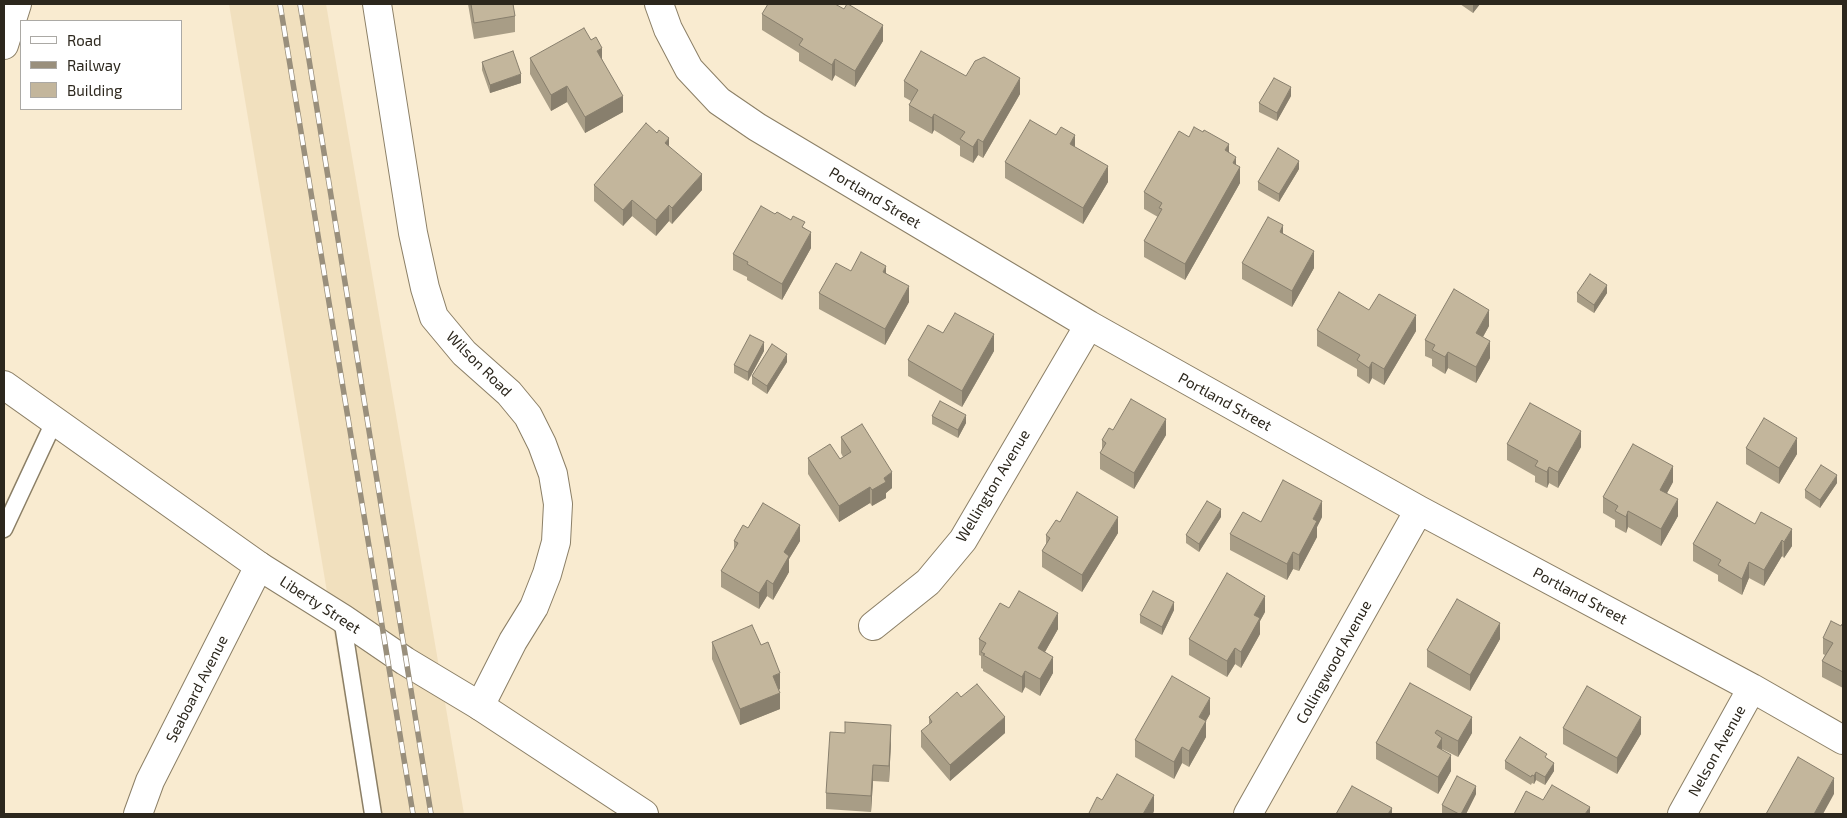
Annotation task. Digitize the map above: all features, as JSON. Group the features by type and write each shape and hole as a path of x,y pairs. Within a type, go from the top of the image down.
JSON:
{"street":[{"path":"4,45 17,4"},
{"name":"Wilson Road","path":"377,4 413,233 425,288 434,317 464,353 509,393 528,416 542,444 553,474 558,504 556,542 548,574 534,607 480,706"},
{"name":"Portland Street","path":"659,4 668,29 689,69 719,101 757,127 1089,325 1419,510 1752,688 1843,740"},
{"name":"Wellington Avenue","path":"873,626 928,582 963,540 1089,325"},
{"name":"Liberty Street","path":"4,385 259,566 342,618 405,661 480,706 644,814"},
{"name":"Collingwood Avenue","path":"1248,814 1419,510"},
{"name":"Seaboard Avenue","path":"138,814 150,781 259,566"},
{"name":"Nelson Avenue","path":"1682,814 1752,688"}],"lane":[{"path":"4,529 54,422"},
{"path":"342,618 373,814"}],"shaded area":[{"path":"229,4 326,4 464,814 364,814"}],"building":[{"path":"471,4 513,4 515,16 474,23"},
{"path":"768,4 835,4 844,9 848,4 883,25 855,71 835,59 832,65 799,45 803,39 762,14"},
{"path":"584,28 591,40 596,37 602,48 597,51 623,96 585,117 567,86 551,95 530,58"},
{"path":"513,51 521,74 490,85 482,62"},
{"path":"921,51 966,76 975,61 984,57 1020,78 983,142 978,139 973,147 960,139 965,132 934,114 932,118 909,105 918,90 904,81"},
{"path":"1274,78 1291,87 1277,113 1259,103"},
{"path":"1030,120 1056,135 1061,127 1075,135 1070,144 1108,166 1083,208 1005,162"},
{"path":"646,123 657,133 659,130 669,138 665,143 702,174 672,208 669,205 656,220 632,200 623,210 594,185"},
{"path":"1194,127 1203,132 1204,130 1229,144 1225,150 1236,157 1233,163 1240,167 1185,264 1144,241 1162,209 1159,208 1162,203 1144,192 1179,131 1189,137"},
{"path":"1278,148 1299,161 1279,194 1258,182"},
{"path":"761,206 791,220 793,216 805,222 802,227 811,232 782,284 733,254"},
{"path":"1268,217 1283,225 1280,232 1314,251 1292,291 1242,263"},
{"path":"861,252 886,266 883,272 909,286 885,329 819,293 836,263 851,271"},
{"path":"1590,274 1607,285 1594,305 1577,293"},
{"path":"1454,289 1489,310 1476,333 1490,341 1476,367 1448,352 1445,357 1432,350 1435,345 1425,340"},
{"path":"1339,292 1369,310 1379,294 1416,315 1384,369 1372,362 1369,368 1357,360 1360,355 1317,330"},
{"path":"955,313 994,334 962,391 908,360 928,325 943,333"},
{"path":"750,335 764,342 748,372 734,365"},
{"path":"772,344 787,354 767,386 752,376"},
{"path":"1131,399 1166,419 1134,473 1100,453 1106,443 1102,440 1109,428 1113,430"},
{"path":"940,401 966,415 958,430 932,416"},
{"path":"1530,403 1581,431 1558,472 1549,467 1547,472 1535,466 1538,461 1507,444"},
{"path":"1764,418 1797,438 1779,468 1746,448"},
{"path":"862,424 892,472 884,478 886,482 872,490 870,487 839,506 808,458 830,444 840,459 851,452 841,437"},
{"path":"1633,444 1673,466 1660,490 1678,499 1661,529 1628,511 1626,517 1615,511 1618,506 1603,497"},
{"path":"1821,465 1837,475 1820,500 1805,490"},
{"path":"1283,480 1322,501 1313,519 1317,521 1299,555 1293,552 1287,564 1230,534 1243,512 1261,522"},
{"path":"1077,492 1118,517 1082,575 1042,551 1050,538 1046,535 1056,520 1060,522"},
{"path":"1207,501 1221,509 1199,544 1186,535"},
{"path":"1717,502 1755,524 1761,512 1792,529 1784,542 1782,540 1764,570 1749,562 1742,579 1718,565 1721,560 1693,544"},
{"path":"763,503 800,525 784,552 789,556 773,584 767,580 759,593 721,571 738,543 734,541 743,525 748,528"},
{"path":"1227,573 1265,596 1254,615 1260,618 1241,652 1235,648 1227,661 1189,639"},
{"path":"1019,591 1058,613 1038,648 1053,657 1040,679 1025,671 1022,677 983,655 985,654 981,652 986,643 979,639 1000,603 1009,608"},
{"path":"1153,591 1174,602 1162,627 1140,615"},
{"path":"1457,599 1500,623 1470,675 1427,650"},
{"path":"1831,621 1841,626 1843,625 1843,672 1822,661 1833,643 1823,638"},
{"path":"752,625 761,645 768,642 780,673 773,676 780,693 740,709 712,642"},
{"path":"1172,676 1210,698 1199,717 1206,721 1189,751 1182,747 1174,762 1135,740"},
{"path":"1410,683 1472,717 1458,741 1437,730 1435,733 1442,738 1437,747 1451,755 1438,777 1376,743"},
{"path":"977,684 1005,717 950,765 921,731 932,722 929,717 957,692 961,697"},
{"path":"1587,686 1641,717 1617,758 1563,728"},
{"path":"845,722 891,725 889,766 873,765 871,796 826,793 830,732 845,733"},
{"path":"1520,737 1547,754 1545,757 1554,763 1545,777 1536,772 1531,777 1505,761"},
{"path":"1798,757 1834,778 1814,814 1766,814"},
{"path":"1117,774 1154,795 1143,814 1089,813 1097,797 1102,800"},
{"path":"1457,776 1476,786 1461,814 1442,805"},
{"path":"1552,785 1590,807 1585,814 1514,814 1526,791 1543,800"},
{"path":"1352,786 1392,808 1388,814 1336,814"}],"railway":[{"path":"280,4 413,814"},
{"path":"300,4 431,814"}]}
